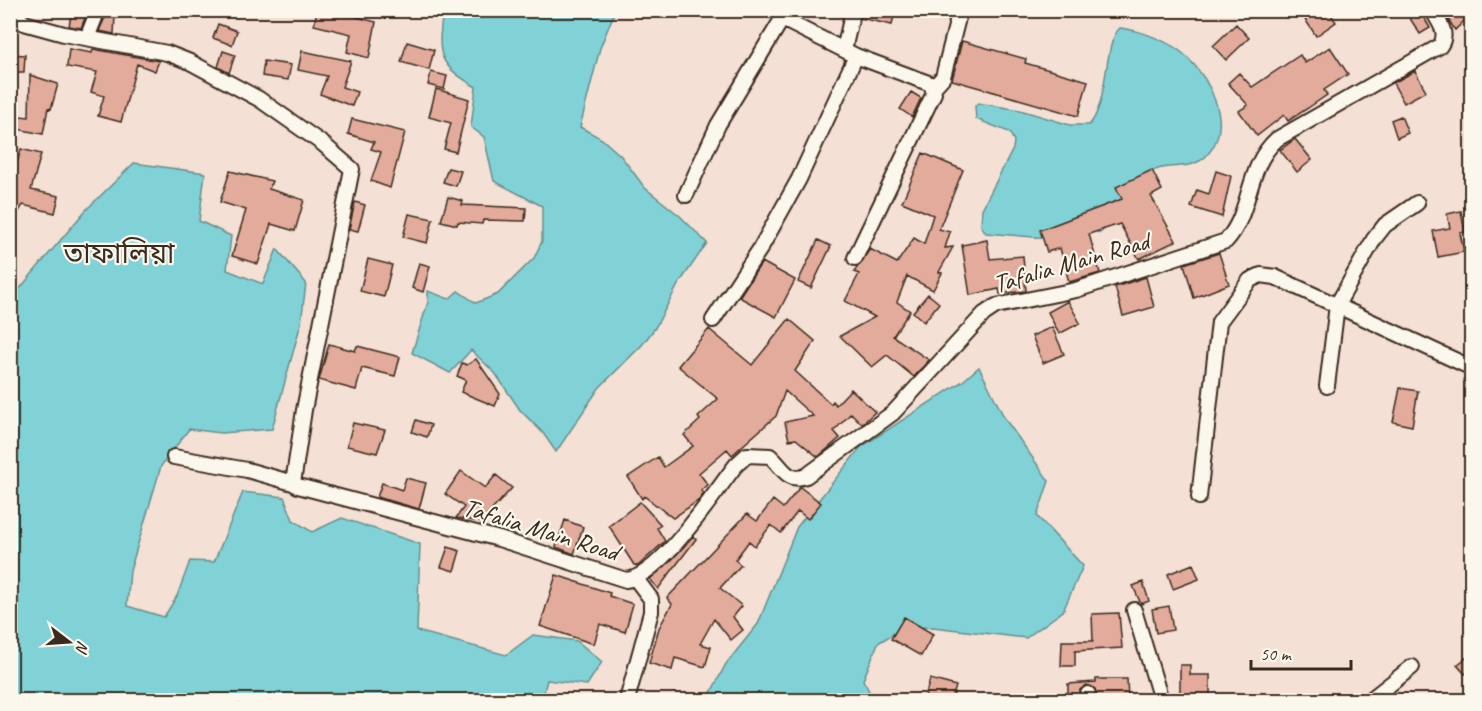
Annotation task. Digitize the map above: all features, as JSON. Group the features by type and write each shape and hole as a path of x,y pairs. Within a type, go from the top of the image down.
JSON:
{"street":[{"path":"87,38 98,10"},
{"path":"713,320 760,249 799,179 850,53 853,10"},
{"path":"855,258 934,93 934,87 943,77 960,10"},
{"name":"Tafalia Main Road","path":"174,457 247,470 298,486 499,539 626,580 636,579 666,553 736,465 747,455 770,456 788,477 797,479 806,476 893,413 984,314 996,306 1076,290 1226,241 1240,220 1258,162 1271,144 1440,46 1445,40 1445,32 1432,10"},
{"path":"686,195 718,125 782,15 850,53 934,87"},
{"path":"15,20 87,38 167,53 190,62 259,99 323,144 352,169 304,410 293,483"},
{"path":"1327,386 1337,305 1374,239 1385,225 1417,203"},
{"path":"1199,497 1222,315 1251,280 1261,275 1275,277 1472,368"},
{"path":"627,700 651,612 651,599 636,579"},
{"path":"1134,610 1161,700"},
{"path":"1370,700 1412,667"}],"water":[{"path":"443,11 615,11 600,48 580,127 602,139 621,156 645,188 680,216 707,243 678,285 655,328 642,345 599,388 556,452 543,433 520,410 495,373 471,350 450,373 412,353 428,302 428,291 449,299 458,291 476,303 498,294 534,258 542,241 542,206 494,181 484,137 471,127 476,87 454,72 443,57 440,38"},
{"path":"1120,28 1146,34 1173,46 1196,67 1211,90 1216,103 1219,129 1216,142 1202,160 1149,173 1100,233 1086,228 1046,238 986,233 981,226 982,209 1013,149 1014,141 1009,132 976,119 975,106 978,103 1020,110 1070,125 1089,125 1100,103 1111,46"},
{"path":"134,163 205,173 199,221 231,236 227,270 263,284 277,249 306,283 301,323 272,429 221,433 189,429 161,466 130,571 127,606 164,617 177,596 190,561 214,562 243,492 284,497 293,520 312,532 342,518 420,544 417,631 506,655 533,635 577,641 602,662 587,685 547,680 542,700 17,700 11,697 11,299 85,211"},
{"path":"979,367 1005,419 1049,481 1037,516 1083,566 1063,611 1026,638 933,627 903,628 878,643 863,680 874,700 707,700 726,664 758,624 797,527 861,447 963,381"}],"building":[{"path":"72,10 87,13 81,28 69,26"},
{"path":"317,10 342,10 341,13 376,22 369,58 347,52 351,34 314,25"},
{"path":"862,10 895,10 892,25 860,18"},
{"path":"1299,10 1328,10 1336,22 1316,36"},
{"path":"1451,10 1472,10 1472,13 1455,30 1446,16"},
{"path":"1420,11 1430,28 1420,34 1409,17"},
{"path":"106,15 115,15 114,34 99,31"},
{"path":"218,24 237,31 232,45 213,38"},
{"path":"1236,24 1249,38 1226,60 1213,46"},
{"path":"962,41 1026,59 1025,63 1088,81 1078,116 952,80"},
{"path":"407,42 434,50 429,70 401,62"},
{"path":"1330,47 1348,74 1324,90 1327,95 1308,108 1288,121 1284,115 1257,136 1239,111 1248,105 1228,83 1239,73 1252,87 1300,55 1305,63"},
{"path":"69,49 92,53 93,49 159,61 155,71 137,64 121,122 98,116 104,96 91,92 97,72 67,67"},
{"path":"223,51 235,55 229,73 218,67"},
{"path":"302,51 351,61 342,87 357,92 352,106 320,94 327,76 298,70"},
{"path":"10,54 25,55 24,72 10,72"},
{"path":"264,61 291,65 288,80 262,76"},
{"path":"1415,71 1426,91 1404,103 1393,83"},
{"path":"431,72 447,76 444,89 428,85"},
{"path":"30,75 58,84 51,109 48,108 43,134 17,129 20,116 29,117"},
{"path":"436,89 469,99 456,152 444,149 451,123 429,117"},
{"path":"911,92 921,98 912,117 900,109"},
{"path":"1401,116 1408,133 1397,138 1391,120"},
{"path":"352,119 405,132 390,188 371,181 381,152 371,149 374,142 348,134"},
{"path":"1295,139 1312,160 1297,172 1280,150"},
{"path":"21,149 41,154 31,190 59,196 55,213 23,205 10,225 10,187"},
{"path":"923,153 963,170 939,229 950,232 945,248 953,247 939,272 942,273 933,290 907,276 897,302 910,311 893,336 929,360 914,377 887,355 872,367 840,336 875,317 845,301 859,274 854,272 870,249 897,263 914,238 924,244 933,215 902,202"},
{"path":"448,168 461,171 456,186 443,182"},
{"path":"1152,170 1162,190 1151,196 1176,241 1139,259 1120,224 1089,234 1100,273 1069,282 1060,248 1047,252 1040,230 1122,199 1116,187"},
{"path":"230,171 272,181 269,189 304,200 295,231 271,224 258,264 232,256 246,210 220,202"},
{"path":"1216,171 1231,176 1222,217 1191,207 1197,190 1209,194"},
{"path":"448,197 463,201 462,205 526,208 525,221 483,220 482,224 458,222 457,225 441,221"},
{"path":"355,202 365,205 358,231 349,229"},
{"path":"1461,211 1465,232 1460,233 1464,252 1438,257 1433,231 1450,228 1447,214"},
{"path":"409,214 433,219 427,243 403,237"},
{"path":"818,240 831,246 811,288 798,282"},
{"path":"987,240 990,259 1023,256 1026,291 1000,294 999,289 970,295 962,245"},
{"path":"1219,253 1229,284 1194,298 1184,264"},
{"path":"368,259 392,265 384,297 360,291"},
{"path":"762,262 795,280 776,317 739,297"},
{"path":"419,263 430,266 423,292 412,288"},
{"path":"1146,277 1154,307 1123,316 1115,287"},
{"path":"928,294 939,303 924,322 913,312"},
{"path":"1068,301 1080,323 1059,334 1048,312"},
{"path":"789,319 815,341 795,371 831,404 833,401 836,405 851,389 875,412 862,424 851,413 834,431 840,438 818,457 796,439 789,440 785,422 813,416 785,391 776,416 732,455 727,449 699,473 708,485 701,491 704,493 699,500 673,518 644,496 642,499 628,477 658,457 664,467 693,446 684,435 700,420 698,417 718,399 678,366 709,329 752,365"},
{"path":"1052,327 1064,354 1043,363 1032,336"},
{"path":"329,344 355,351 357,346 400,357 395,376 362,368 356,390 319,380"},
{"path":"476,359 500,394 495,406 461,392 466,380 457,376 462,363 467,365"},
{"path":"1400,388 1418,391 1412,426 1393,422"},
{"path":"416,420 431,425 427,437 412,432"},
{"path":"353,423 385,430 377,453 347,446"},
{"path":"461,471 485,488 496,475 512,488 481,522 456,518 464,507 445,494"},
{"path":"406,478 426,483 419,509 377,497 382,483 402,490"},
{"path":"800,487 821,503 808,519 798,511 781,533 771,525 755,546 749,541 735,560 741,565 720,588 742,606 733,617 743,630 731,640 714,619 700,644 711,647 705,667 675,658 672,670 649,663 659,628 672,604 667,598 747,514 757,521 773,500 783,508"},
{"path":"640,502 661,525 657,528 665,541 638,566 634,565 609,526"},
{"path":"565,520 583,527 574,554 556,547"},
{"path":"693,536 696,539 658,589 650,579"},
{"path":"448,547 460,551 454,571 441,567"},
{"path":"1193,564 1199,579 1173,589 1168,574"},
{"path":"556,575 610,593 609,596 633,604 625,632 600,624 594,644 540,626"},
{"path":"1143,582 1149,601 1141,604 1133,586"},
{"path":"1169,606 1173,630 1156,633 1152,609"},
{"path":"1119,613 1122,648 1075,651 1075,666 1061,666 1062,641 1093,641 1092,614"},
{"path":"904,617 933,634 921,656 891,639"},
{"path":"1472,653 1472,669 1465,674 1457,665"},
{"path":"1180,665 1190,665 1190,675 1210,675 1210,700 1180,700"},
{"path":"930,679 956,686 952,700 924,700"},
{"path":"1096,679 1127,679 1128,700 1098,700 1095,689 1087,685 1080,690 1080,700 1068,700 1068,684 1096,682"}],"district":[{"name":"তাফালিয়া","path":"119,253"}]}
